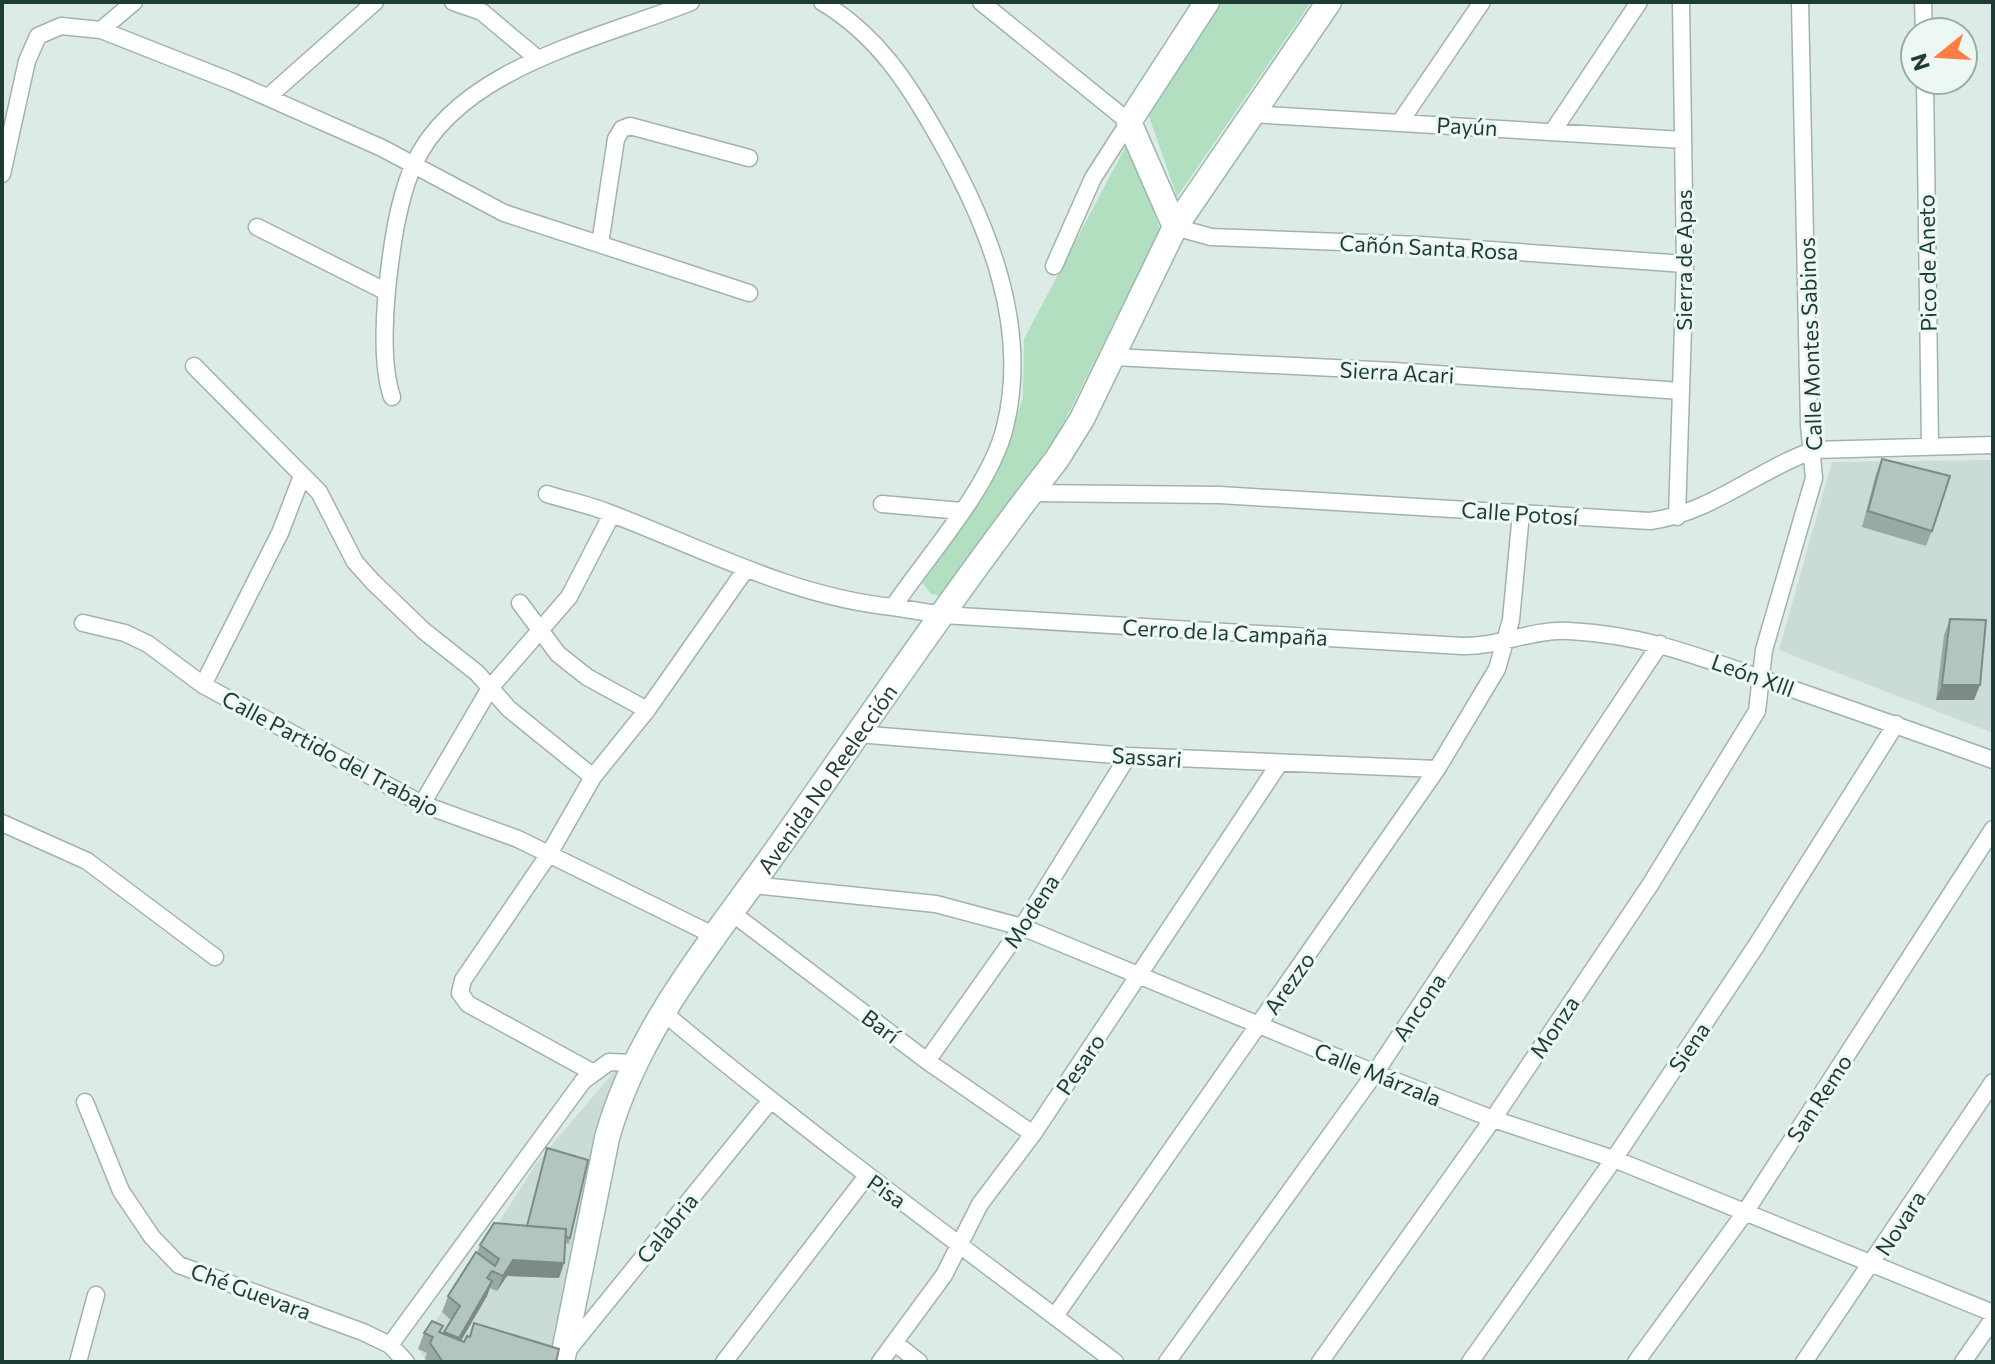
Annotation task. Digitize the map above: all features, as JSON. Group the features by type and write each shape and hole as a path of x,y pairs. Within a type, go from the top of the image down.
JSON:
{"street":[{"path":"101,30 134,2"},
{"path":"268,97 375,2"},
{"path":"453,2 474,5 538,59"},
{"path":"392,397 388,386 387,292 398,214 414,163 425,144 460,106 538,59 691,2"},
{"path":"822,2 857,25 904,81 973,200 998,271 1009,341 1009,403 992,463 962,511 893,607"},
{"path":"981,2 1129,122 1175,227"},
{"path":"1054,266 1093,178 1207,2"},
{"name":"Avenida No Reelección","path":"563,1358 607,1138 633,1063 715,936 1082,419 1175,227 1329,2"},
{"path":"1400,122 1482,2"},
{"path":"1553,131 1639,2"},
{"name":"Sierra de Apas","path":"1677,517 1685,264 1681,2"},
{"name":"Calle Montes Sabinos","path":"1762,679 1764,650 1814,478 1814,450 1809,425 1800,2"},
{"path":"2,174 27,61 38,36 61,26 101,30 268,97 414,163 504,213 749,293"},
{"name":"Pico de Aneto","path":"1925,96 1930,446"},
{"name":"Payún","path":"1251,114 1683,140"},
{"path":"600,244 616,139 622,129 630,126 749,158"},
{"path":"257,227 387,292"},
{"name":"Cañón Santa Rosa","path":"1175,227 1211,237 1421,245 1685,264"},
{"name":"Sierra Acari","path":"1113,357 1394,371 1681,391"},
{"path":"194,366 319,492 355,562 373,582 593,777"},
{"name":"Calle Potosí","path":"1031,493 1220,495 1650,521 1677,517 1814,450 1993,445"},
{"path":"203,685 280,533 302,476"},
{"name":"Cerro de la Campaña","path":"547,494 612,514 746,569 836,598 943,615 1462,646 1507,640"},
{"path":"882,504 962,511"},
{"name":"Arezzo","path":"1055,1316 1437,769 1497,669 1507,640 1514,599 1521,513"},
{"path":"422,804 490,688 541,632 580,580 612,514"},
{"path":"592,1072 468,1004 460,993 463,980 549,854 593,777 647,710 746,569"},
{"path":"520,603 558,654 587,677 647,710"},
{"name":"Calle Partido del Trabajo","path":"83,623 125,633 148,644 203,685 422,804 549,854 715,936"},
{"name":"León Xlll","path":"1507,640 1551,630 1660,644 1993,760"},
{"name":"Ancona","path":"1167,1362 1375,1073 1660,644"},
{"name":"Monza","path":"1320,1362 1493,1119 1650,885 1757,711 1762,679"},
{"name":"Siena","path":"1470,1362 1614,1159 1756,946 1896,724"},
{"name":"Sassari","path":"857,734 1128,756 1437,769"},
{"name":"Modena","path":"927,1061 1022,927 1128,756"},
{"name":"Pesaro","path":"880,1362 944,1275 980,1204 1033,1134 1279,764"},
{"path":"2,823 87,861 215,957"},
{"name":"San Remo","path":"1636,1362 1744,1214 1993,829"},
{"name":"Calle Márzala","path":"752,885 936,904 1022,927 1138,978 1375,1073 1493,1119 1614,1159 1993,1313"},
{"name":"Barí","path":"732,913 927,1061 1033,1134"},
{"name":"Pisa","path":"664,1013 866,1177 959,1242 1115,1362"},
{"path":"390,1345 465,1238 592,1072 609,1062 633,1063"},
{"name":"Novara","path":"1804,1362 1873,1265 1993,1082"},
{"name":"Calabria","path":"563,1358 770,1101"},
{"name":"Ché Guevara","path":"85,1102 121,1191 152,1237 179,1265 363,1332 390,1345 406,1362"},
{"path":"724,1362 866,1177"},
{"path":"78,1362 96,1295"},
{"path":"1963,1362 1993,1319"},
{"path":"895,1343 919,1362"}],"shaded area":[{"path":"1993,460 1993,733 1779,650 1832,462"},
{"path":"618,1067 595,1131 554,1362 427,1362 418,1349 538,1161"}],"green space":[{"path":"1219,2 1311,2 1177,197 1146,108"},
{"path":"1129,140 1160,230 1058,434 941,596 931,594 921,581 1002,459 1023,398 1024,339"}],"building":[{"path":"1882,459 1950,476 1932,531 1868,511"},
{"path":"1950,619 1986,620 1980,685 1942,685"},
{"path":"547,1148 588,1160 570,1238 566,1237 566,1229 527,1226"},
{"path":"494,1223 566,1229 564,1263 513,1260 503,1276 492,1271 487,1278 492,1281 459,1338 444,1332 460,1306 448,1296 476,1252 495,1266 499,1259 480,1245"},
{"path":"432,1321 443,1326 439,1332 464,1342 467,1336 470,1337 474,1323 559,1349 556,1362 443,1362 430,1343 433,1337 424,1333"}]}
